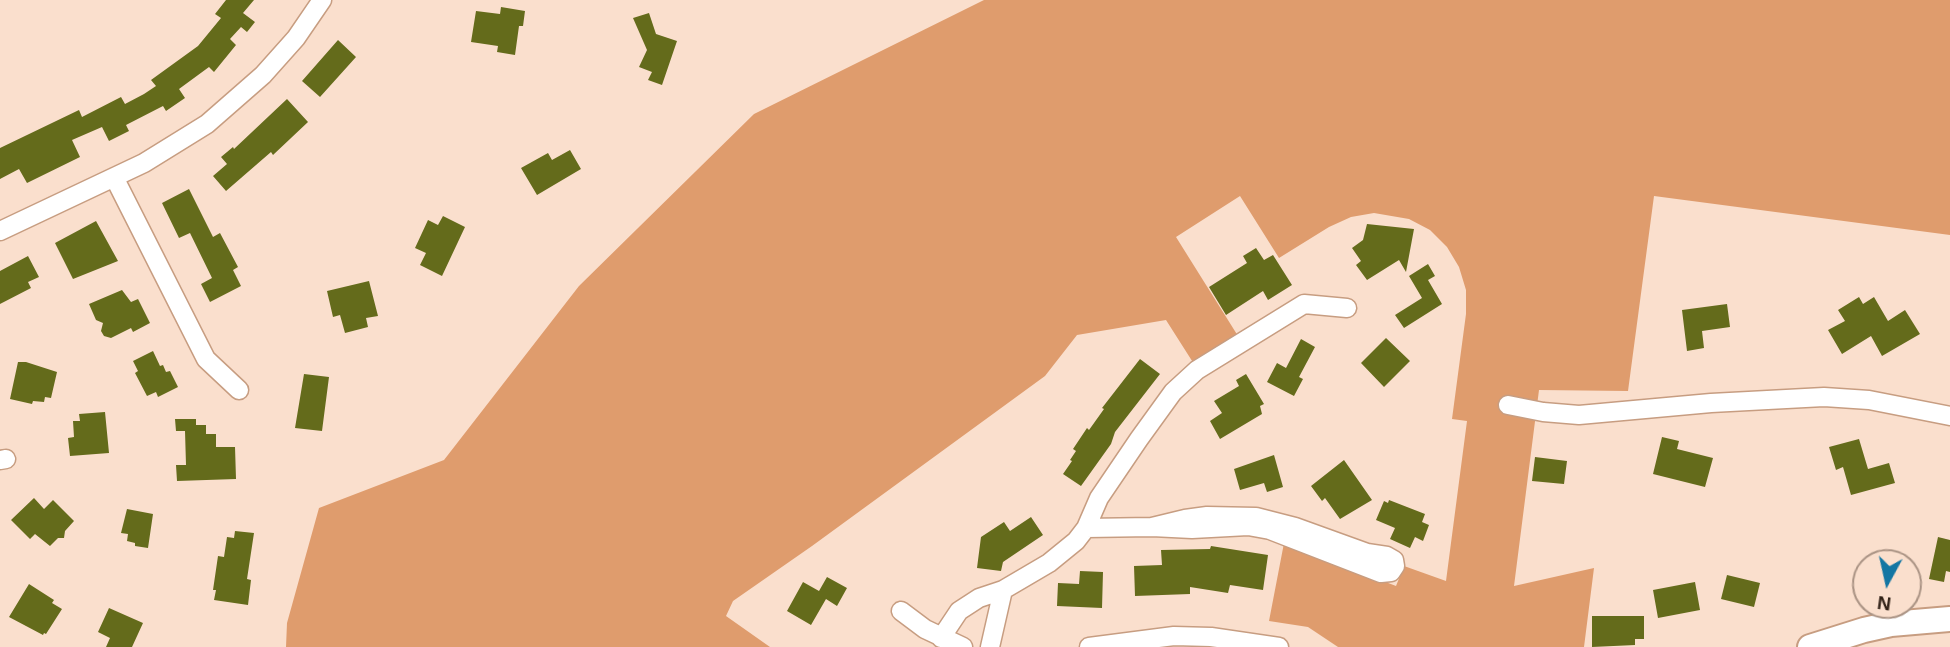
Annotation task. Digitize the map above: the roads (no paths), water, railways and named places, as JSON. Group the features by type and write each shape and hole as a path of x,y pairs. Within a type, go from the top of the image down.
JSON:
{"street":[{"path":"0,231 166,151 226,108 263,75 296,38 322,0"},
{"path":"114,177 206,359 239,390"},
{"path":"941,638 959,611 979,598 1003,590 1065,551 1086,528 1099,498 1173,392 1197,370 1304,304 1347,308"},
{"path":"1508,405 1579,415 1711,403 1824,397 1869,400 1950,416"},
{"path":"1086,528 1192,529 1248,526 1270,530 1381,573 1391,572 1395,566 1394,560 1387,556 1367,553 1295,527 1256,517 1207,516 1152,527"},
{"path":"990,647 1003,590"},
{"path":"901,611 941,638 963,647"},
{"path":"1810,647 1864,629 1950,619"},
{"path":"1089,647 1174,636 1211,637 1279,647"}]}
